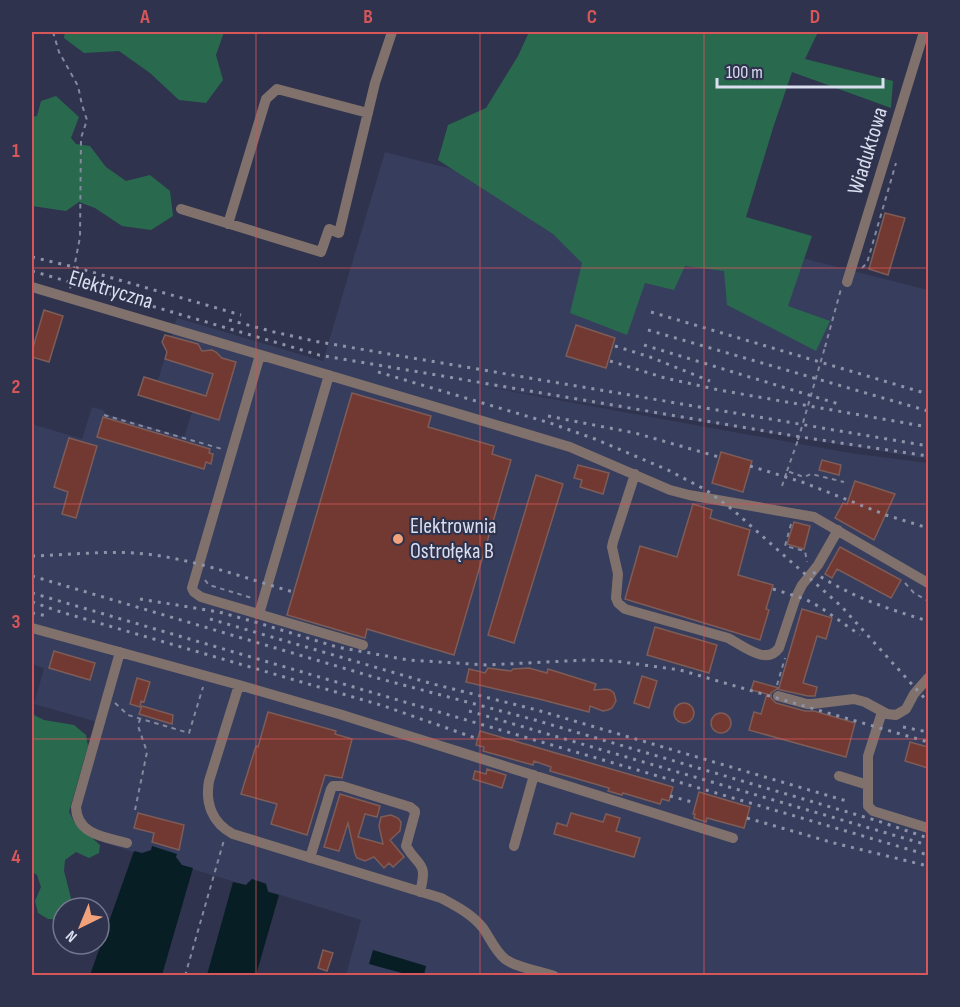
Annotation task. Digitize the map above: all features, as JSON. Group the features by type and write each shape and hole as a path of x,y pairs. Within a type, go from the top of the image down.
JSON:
{"street":[{"path":"181,209 321,252 329,229 339,233 375,83 392,32"},
{"name":"Wiaduktowa","path":"847,282 924,32"},
{"path":"228,224 266,99 277,89 368,113"},
{"name":"Elektryczna","path":"32,287 570,447 670,490 814,517 928,583"},
{"path":"260,355 192,588 201,597 363,645"},
{"path":"259,614 329,375"},
{"path":"635,474 612,547 618,574 616,592 618,603 625,609 728,638 755,653 771,655 776,653 802,585 818,565 838,530"},
{"path":"32,628 350,717 733,838"},
{"path":"120,652 76,807 76,814 79,822 89,832 127,843"},
{"path":"777,690 807,704 854,699 894,716 910,704 914,694 928,678"},
{"path":"240,685 207,792 212,812 217,822 226,831 441,898 476,920 505,959 554,975"},
{"path":"882,712 868,756 867,803 873,811 928,828"},
{"path":"514,846 534,775"},
{"path":"839,776 868,785"},
{"path":"310,858 333,786 342,786 399,803 415,811 406,846 422,867 424,875 420,892"}],"path":[{"path":"53,32 59,52 78,86 87,120 81,138 80,237 69,298"},
{"path":"782,486 798,440 834,312"},
{"path":"104,415 225,450"},
{"path":"787,471 804,477 811,474 844,482"},
{"path":"792,519 785,546 805,551 807,561 804,566"},
{"path":"203,575 209,585 263,601"},
{"path":"903,580 914,593 928,601"},
{"path":"777,690 786,653"},
{"path":"108,695 128,715 189,733 206,676"},
{"path":"135,810 147,752 138,726 140,719"},
{"path":"186,975 226,831"}],"shaded area":[{"path":"385,152 928,290 928,459 464,383 850,453 928,463 928,975 346,975 361,920 268,891 266,883 252,879 245,885 182,866 176,855 152,848 151,852 142,855 65,830 97,722 34,704 44,668 32,664 32,424 82,439 92,407 103,410 106,414 184,437 192,412 138,395 143,376 158,380 177,318 323,361"},
{"path":"152,846 177,854 176,857 182,865 193,868 162,975 90,975 97,956 111,956 111,916 134,851 142,853 151,850"},
{"path":"252,879 266,884 268,892 279,895 256,975 207,975 233,882 246,885"},
{"path":"373,950 426,966 424,975 409,975 369,964"}],"green space":[{"path":"65,32 224,32 216,55 223,80 206,103 179,100 150,73 119,51 84,53 64,38"},
{"path":"529,32 818,32 805,59 893,81 891,108 792,72 746,217 812,236 788,306 830,321 816,351 727,305 724,271 685,266 674,290 645,283 627,335 570,313 582,263 553,234 438,160 448,125 486,108 518,56"},
{"path":"56,96 79,117 71,138 76,144 90,146 106,167 126,181 150,175 170,191 173,216 151,230 122,226 95,208 79,202 66,211 32,206 32,117 37,116 41,101"},
{"path":"32,714 44,720 74,725 86,735 88,746 69,812 74,822 100,845 99,853 89,858 76,852 65,860 64,871 70,896 51,896 51,919 38,913 35,901 41,887 37,875 32,872"}],"building":[{"path":"885,213 905,218 888,275 869,269"},
{"path":"44,310 63,316 49,362 32,357"},
{"path":"576,325 615,338 606,368 566,356"},
{"path":"165,335 198,344 202,351 212,350 222,358 236,362 219,420 138,395 144,377 206,396 213,374 165,359 167,352 162,342"},
{"name":"Elektrownia Ostrołęka B","path":"352,393 431,416 428,427 494,446 492,454 511,460 454,655 367,629 365,638 287,615"},
{"path":"103,417 210,449 209,453 213,454 211,464 206,462 204,469 97,437"},
{"path":"69,438 97,446 76,518 62,514 68,492 54,487"},
{"path":"721,452 752,461 743,492 712,483"},
{"path":"822,460 841,465 839,475 819,470"},
{"path":"578,465 609,473 603,494 580,487 582,480 574,478"},
{"path":"536,475 563,484 514,643 488,635"},
{"path":"855,481 895,494 874,540 835,518 843,503 847,504"},
{"path":"693,504 712,510 710,518 750,530 738,575 773,585 766,609 769,610 760,640 625,599 640,546 677,557"},
{"path":"794,522 810,526 804,549 787,544"},
{"path":"840,547 901,580 891,598 837,569 832,578 825,574"},
{"path":"802,609 832,618 826,639 817,636 803,683 817,687 815,696 777,689 771,693 771,698 776,703 855,723 846,757 749,730 754,712 761,714 767,694 751,690 754,681 779,688"},
{"path":"655,627 717,645 709,673 647,655"},
{"path":"54,651 95,663 90,680 49,668"},
{"path":"488,668 511,671 529,668 547,673 548,669 596,684 594,690 610,690 614,693 616,701 608,710 603,711 590,706 589,712 466,682 469,669 485,673"},
{"path":"642,676 657,681 649,708 634,703"},
{"path":"137,678 150,682 144,702 141,701 140,707 130,704"},
{"path":"684,703 691,706 694,713 691,720 684,723 677,720 674,713 677,706"},
{"path":"142,706 173,715 172,724 139,714"},
{"path":"268,712 336,731 335,734 352,739 342,778 325,775 307,835 271,824 277,804 241,794"},
{"path":"721,713 728,716 731,723 728,730 721,733 714,730 711,723 714,716"},
{"path":"480,731 673,787 669,801 662,799 660,804 623,793 622,795 608,791 609,788 550,771 551,767 534,761 533,765 483,751 484,747 476,745"},
{"path":"910,742 928,747 928,768 905,761"},
{"path":"487,769 506,775 502,788 473,779 475,771 486,774"},
{"path":"699,792 750,807 744,828 707,818 706,822 694,818"},
{"path":"340,794 380,806 377,817 365,814 358,837 383,844 379,826 381,817 391,815 401,822 400,831 390,840 404,857 393,867 389,863 384,868 374,857 365,861 357,858 348,823 339,851 324,847"},
{"path":"138,813 184,825 179,850 152,842 154,833 134,828"},
{"path":"571,813 603,822 606,814 620,818 616,831 640,838 634,857 554,834 557,823 567,826"},
{"path":"323,950 333,953 327,971 318,968"}],"railway":[{"path":"32,257 241,315"},
{"path":"32,271 319,355 794,436 928,456"},
{"path":"651,312 928,394"},
{"path":"229,320 319,342 928,446"},
{"path":"648,330 928,411"},
{"path":"644,345 842,405"},
{"path":"615,346 710,381"},
{"path":"610,361 665,378 719,390 928,427"},
{"path":"378,372 550,423 595,439 668,470 706,490 733,510 842,607 928,702"},
{"path":"548,416 635,433 719,457"},
{"path":"750,466 802,482 886,515 928,528"},
{"path":"32,556 146,554 202,565 293,592"},
{"path":"813,572 869,601 928,621"},
{"path":"32,576 377,678 535,720 878,821 928,838"},
{"path":"773,589 805,599 860,635"},
{"path":"32,593 928,855"},
{"path":"140,599 219,612 337,647 408,660 487,665 586,660 615,661 680,670 928,742"},
{"path":"32,602 384,706 478,739"},
{"path":"32,613 48,616"},
{"path":"210,619 433,684 537,710 850,802"},
{"path":"469,711 924,844"},
{"path":"903,727 928,732"},
{"path":"670,796 696,803"},
{"path":"747,818 834,843 928,866"}],"place":[{"name":"Elektrownia Ostrołęka B","path":"398,539"}]}
